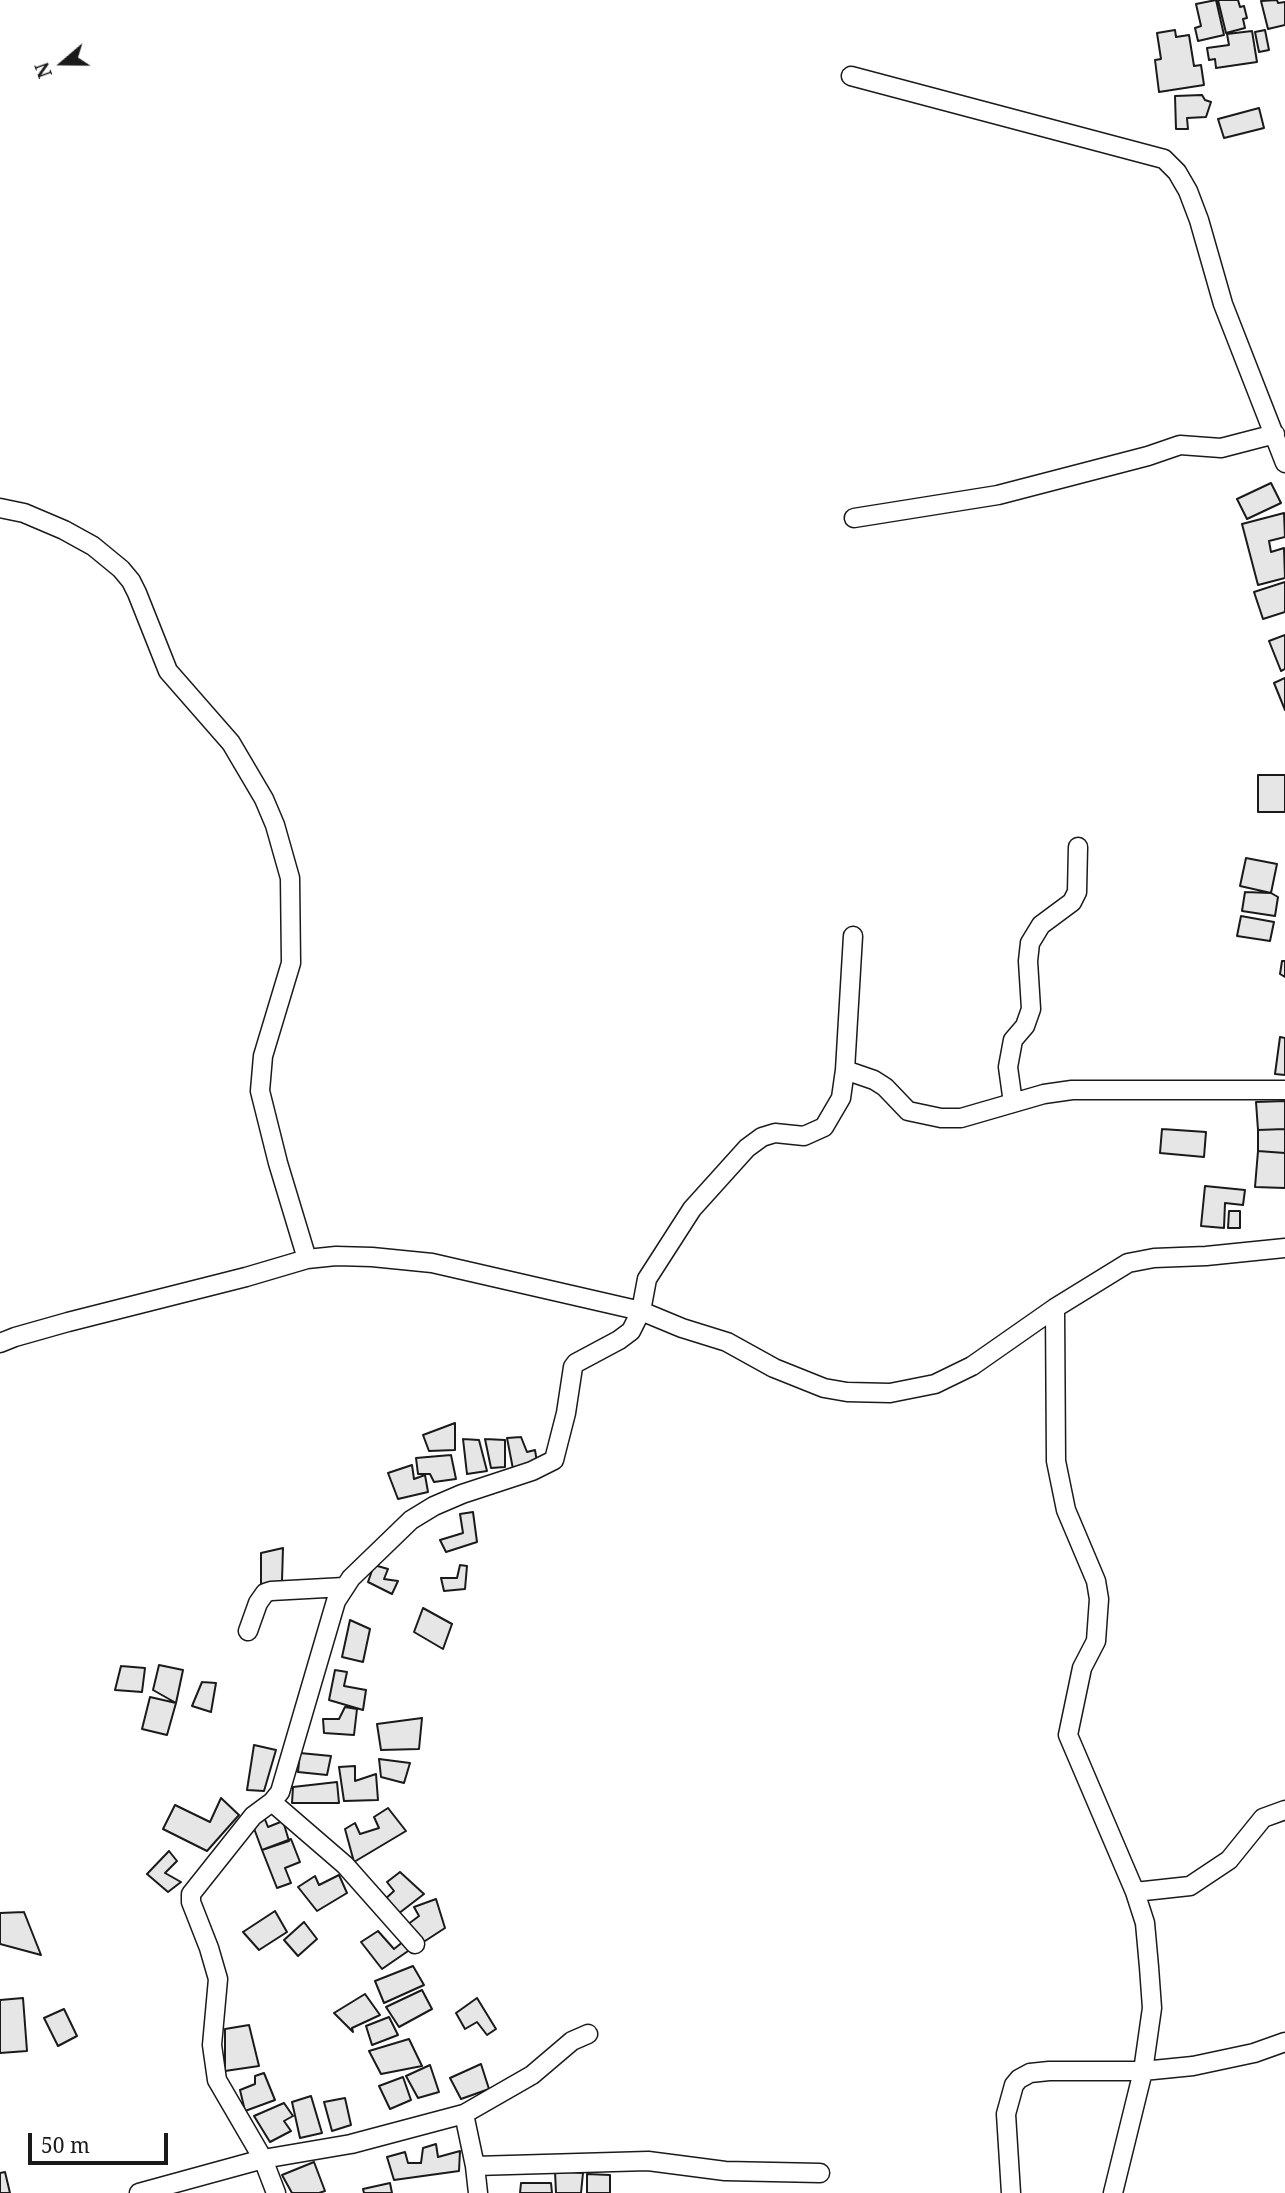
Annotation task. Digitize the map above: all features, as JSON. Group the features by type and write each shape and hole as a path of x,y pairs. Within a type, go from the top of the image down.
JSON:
{"street":[{"path":"851,76 1164,159 1177,172 1188,191 1223,304 1285,463"},
{"path":"854,518 998,495 1148,456 1180,445 1221,448 1275,434"},
{"path":"0,508 24,513 64,530 93,547 121,569 137,593 168,671 231,743 249,771 271,817 283,848 290,878 291,963 262,1056 260,1091 307,1259"},
{"path":"1013,1103 1008,1067 1013,1040 1025,1026 1031,1009 1028,961 1031,943 1041,925 1072,902 1077,892 1078,847"},
{"path":"276,2193 263,2158 217,2080 212,2045 218,1979 191,1902 191,1894 253,1816 272,1802 280,1792 336,1601 351,1578 411,1520 434,1506 532,1471 554,1460 566,1413 573,1367 631,1331 641,1311 647,1279 692,1209 747,1148 762,1137 775,1133 804,1136 824,1127 841,1098 853,936"},
{"path":"845,1070 874,1080 885,1087 908,1111 941,1118 961,1118 1044,1094 1072,1090 1285,1090"},
{"path":"0,1343 68,1322 307,1259 372,1256 432,1263 641,1311 727,1342 774,1368 824,1388 847,1392 890,1393 935,1384 972,1366 1055,1308 1116,1269 1135,1261 1285,1248"},
{"path":"1055,1308 1057,1471 1066,1510 1096,1581 1099,1599 1096,1641 1082,1668 1068,1735 1135,1892 1145,1923 1152,2008 1143,2071 1112,2193"},
{"path":"248,1631 258,1603 265,1593 344,1587"},
{"path":"272,1802 345,1865 415,1944"},
{"path":"1135,1892 1190,1885 1229,1860 1263,1818 1285,1810"},
{"path":"139,2193 263,2158 351,2144 464,2114 532,2075 572,2041 588,2034"},
{"path":"1011,2193 1006,2115 1014,2085 1019,2079 1030,2073 1049,2071 1143,2071 1206,2064 1254,2053 1285,2042"},
{"path":"464,2114 478,2193"},
{"path":"475,2166 648,2161 724,2171 820,2173"}],"building":[{"path":"1216,0 1224,35 1198,41 1195,28 1201,26 1196,4"},
{"path":"1218,0 1238,0 1240,7 1244,6 1247,18 1243,19 1245,28 1226,33"},
{"path":"1277,0 1278,3 1285,2 1285,25 1268,29 1261,1"},
{"path":"1175,30 1176,37 1189,35 1194,66 1201,65 1204,85 1159,92 1155,60 1161,59 1157,33"},
{"path":"1265,30 1269,50 1259,52 1255,32"},
{"path":"1252,31 1257,62 1216,68 1215,59 1209,60 1207,48 1229,45 1227,34"},
{"path":"1202,95 1205,100 1211,102 1206,117 1187,118 1188,129 1176,129 1175,96"},
{"path":"1259,108 1264,128 1224,138 1218,119"},
{"path":"1271,483 1281,503 1247,519 1237,499"},
{"path":"1284,513 1285,537 1269,541 1271,552 1284,548 1285,578 1258,585 1242,524"},
{"path":"1285,582 1285,612 1263,619 1254,592"},
{"path":"1285,635 1285,669 1281,671 1269,641"},
{"path":"1285,678 1285,710 1274,683"},
{"path":"1258,775 1285,775 1285,812 1258,812"},
{"path":"1246,858 1277,864 1271,893 1240,886"},
{"path":"1245,892 1271,893 1278,897 1275,916 1242,911"},
{"path":"1241,916 1274,922 1270,941 1237,936"},
{"path":"1282,961 1285,961 1285,977 1280,974"},
{"path":"1280,1037 1285,1038 1285,1075 1275,1074"},
{"path":"1285,1101 1285,1129 1258,1130 1256,1102"},
{"path":"1162,1129 1206,1132 1204,1157 1160,1153"},
{"path":"1285,1129 1285,1153 1258,1151 1258,1130"},
{"path":"1258,1151 1285,1153 1285,1188 1255,1187"},
{"path":"1205,1186 1245,1190 1243,1205 1225,1203 1224,1228 1201,1226"},
{"path":"1229,1211 1240,1211 1240,1228 1228,1228"},
{"path":"455,1423 455,1450 429,1451 423,1435"},
{"path":"521,1437 527,1452 535,1450 538,1468 513,1469 507,1438"},
{"path":"463,1439 479,1440 487,1471 467,1474"},
{"path":"485,1439 505,1440 505,1467 491,1468"},
{"path":"451,1455 456,1479 434,1482 430,1474 418,1474 416,1458"},
{"path":"412,1465 414,1479 425,1475 428,1492 398,1499 388,1473"},
{"path":"473,1512 477,1542 446,1552 440,1540 463,1533 460,1514"},
{"path":"283,1548 282,1581 261,1585 261,1553"},
{"path":"374,1565 388,1569 384,1579 398,1581 392,1594 368,1582"},
{"path":"460,1565 467,1566 465,1589 444,1591 441,1578 457,1578"},
{"path":"423,1608 452,1624 443,1649 414,1632"},
{"path":"350,1620 370,1629 363,1662 342,1657"},
{"path":"159,1665 183,1670 176,1703 153,1690"},
{"path":"121,1666 145,1668 142,1692 115,1690"},
{"path":"335,1670 347,1672 344,1686 366,1690 363,1710 329,1700"},
{"path":"202,1682 216,1683 211,1712 192,1706"},
{"path":"150,1697 176,1703 167,1735 142,1729"},
{"path":"345,1707 357,1709 354,1735 324,1733 323,1719 339,1719"},
{"path":"422,1718 419,1749 381,1750 377,1724"},
{"path":"254,1745 276,1750 264,1791 247,1790"},
{"path":"300,1753 331,1756 327,1775 298,1772"},
{"path":"379,1759 410,1763 404,1783 381,1777"},
{"path":"355,1766 355,1781 376,1774 378,1800 344,1801 339,1767"},
{"path":"337,1782 339,1803 292,1803 293,1787"},
{"path":"221,1798 239,1815 207,1851 163,1829 175,1805 210,1822"},
{"path":"388,1808 406,1831 354,1862 345,1829 355,1823 360,1834 379,1828 374,1817"},
{"path":"264,1817 268,1827 283,1821 289,1841 262,1850 252,1823"},
{"path":"291,1839 300,1862 285,1868 291,1883 277,1888 262,1850"},
{"path":"169,1851 177,1861 165,1873 181,1882 168,1892 147,1874"},
{"path":"400,1872 424,1894 398,1914 383,1901 394,1891 387,1882"},
{"path":"339,1875 347,1893 317,1911 298,1887 315,1876 319,1885"},
{"path":"436,1899 445,1928 422,1943 407,1925 419,1916 414,1907"},
{"path":"275,1911 287,1932 259,1950 243,1932"},
{"path":"24,1912 41,1955 0,1944 0,1913"},
{"path":"304,1922 317,1939 298,1956 284,1940"},
{"path":"378,1931 394,1949 404,1941 411,1949 382,1969 361,1942"},
{"path":"413,1966 424,1985 384,2003 375,1981"},
{"path":"422,1990 432,2009 399,2027 386,2007"},
{"path":"365,1994 380,2015 352,2028 353,2032 334,2013"},
{"path":"23,1998 27,2051 0,2053 0,2000"},
{"path":"477,1998 496,2029 487,2035 477,2022 465,2029 456,2013"},
{"path":"64,2009 77,2036 58,2046 44,2018"},
{"path":"389,2017 398,2035 372,2045 366,2026"},
{"path":"249,2025 259,2066 225,2071 225,2029"},
{"path":"409,2039 422,2066 381,2074 369,2051"},
{"path":"481,2064 489,2089 461,2099 450,2078"},
{"path":"430,2065 439,2092 418,2098 406,2076"},
{"path":"264,2073 275,2100 245,2111 240,2090 255,2084 255,2076"},
{"path":"403,2077 411,2100 390,2109 379,2086"},
{"path":"311,2096 322,2133 300,2138 292,2102"},
{"path":"345,2098 351,2125 332,2131 324,2102"},
{"path":"284,2103 293,2116 284,2121 291,2131 270,2142 254,2116"},
{"path":"436,2144 438,2157 460,2151 459,2171 394,2180 387,2157 405,2152 408,2163 421,2163 423,2148"},
{"path":"314,2162 325,2191 292,2193 282,2175"},
{"path":"555,2171 583,2173 581,2193 556,2193"},
{"path":"5,2172 10,2193 0,2193 0,2173"},
{"path":"587,2174 610,2175 610,2193 587,2193"},
{"path":"390,2183 392,2193 364,2193 363,2189"},
{"path":"521,2183 551,2183 552,2193 520,2193"}]}
